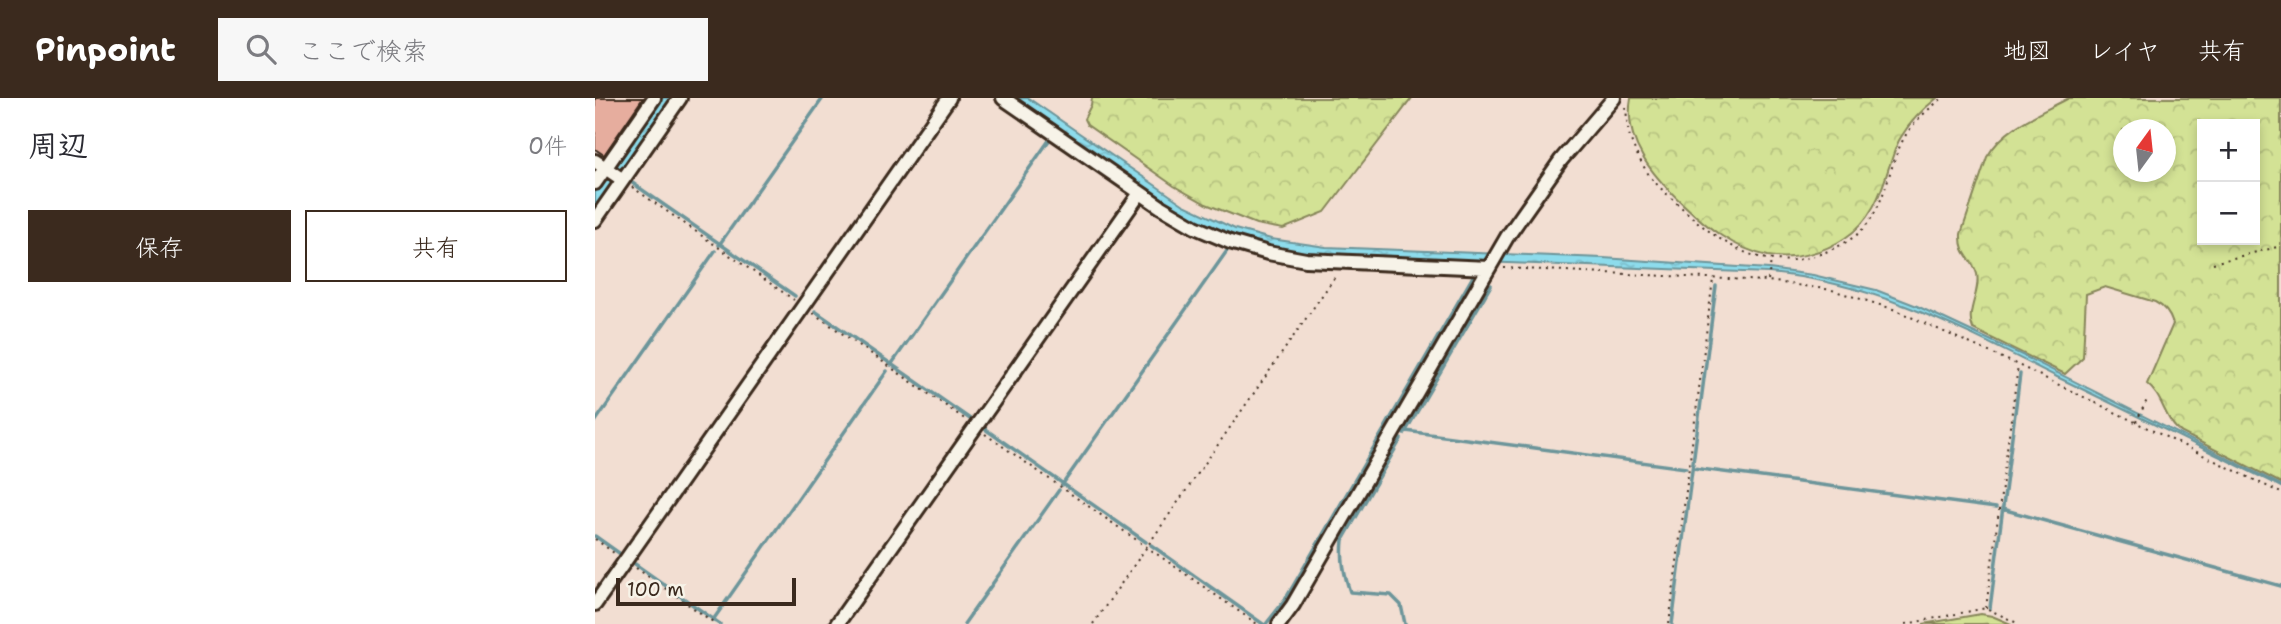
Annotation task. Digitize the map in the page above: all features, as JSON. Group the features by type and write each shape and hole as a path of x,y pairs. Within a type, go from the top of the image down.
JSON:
{"street":[{"path":"595,183 603,166 654,98"},
{"path":"595,220 621,179 680,98"},
{"path":"595,604 949,98"},
{"path":"1003,98 1195,227 1249,248 1287,257 1345,262 1490,266"},
{"path":"1279,624 1293,605 1498,252 1561,160 1616,98"},
{"path":"603,166 621,179"},
{"path":"837,624 1140,192"}],"path":[{"path":"1616,98 1626,108 1628,128 1636,152 1658,186 1716,237 1771,262 1817,255 1845,243 1860,232 1881,201 1903,139 1928,110 1943,98"},
{"path":"621,179 1257,624"},
{"path":"2213,263 2281,246"},
{"path":"1093,624 1345,262"},
{"path":"1768,279 1771,262"},
{"path":"1490,266 1768,279 1873,301 2018,365 2281,493"},
{"path":"1669,624 1713,278"},
{"path":"1986,608 2018,365"},
{"path":"2137,421 2147,400"},
{"path":"595,539 716,624"},
{"path":"1906,624 1986,608 2019,624"}],"green space":[{"path":"1092,98 1412,98 1325,212 1283,229 1256,224 1206,204 1174,186 1087,125 1084,119"},
{"path":"1631,98 1937,98 1917,116 1901,137 1878,197 1868,216 1854,231 1828,247 1808,254 1778,257 1743,248 1722,236 1661,182 1636,143 1630,114"},
{"path":"2069,98 2281,98 2281,483 2182,433 2171,422 2157,395 2147,384 2173,324 2167,311 2155,302 2105,287 2086,294 2083,357 2065,374 1973,329 1971,315 1978,281 1975,268 1962,247 1961,234 1987,157 2003,137 2034,116"},
{"path":"1981,614 2011,624 1923,624"}],"water":[{"path":"661,98 673,98 595,209 595,192"},
{"path":"1013,98 1028,98 1184,205 1235,229 1271,239 1326,247 1603,258 1769,269 1813,275 1876,290 2022,355 2281,487 1952,326 1882,298 1808,278 1769,273 1326,256 1288,252 1250,243 1214,230 1180,213"}],"building":[{"path":"595,98 643,98 604,155 595,149"}],"waterway":[{"path":"719,245 823,98"},
{"path":"891,365 1050,139"},
{"path":"631,182 795,296"},
{"path":"1062,485 1229,248"},
{"path":"595,422 715,251"},
{"path":"1266,624 1285,600 1475,273"},
{"path":"1404,434 1491,285"},
{"path":"1672,624 1716,286"},
{"path":"815,311 970,419"},
{"path":"713,620 887,371"},
{"path":"1990,608 2020,374"},
{"path":"985,429 1146,542"},
{"path":"1406,431 1686,468"},
{"path":"1401,439 1343,540 1342,554 1350,592 1391,595 1401,605 1405,624"},
{"path":"1693,468 1996,508"},
{"path":"964,624 1059,490"},
{"path":"2002,509 2281,586"},
{"path":"595,536 619,553"},
{"path":"1151,545 1263,624"},
{"path":"635,564 720,624"}]}
